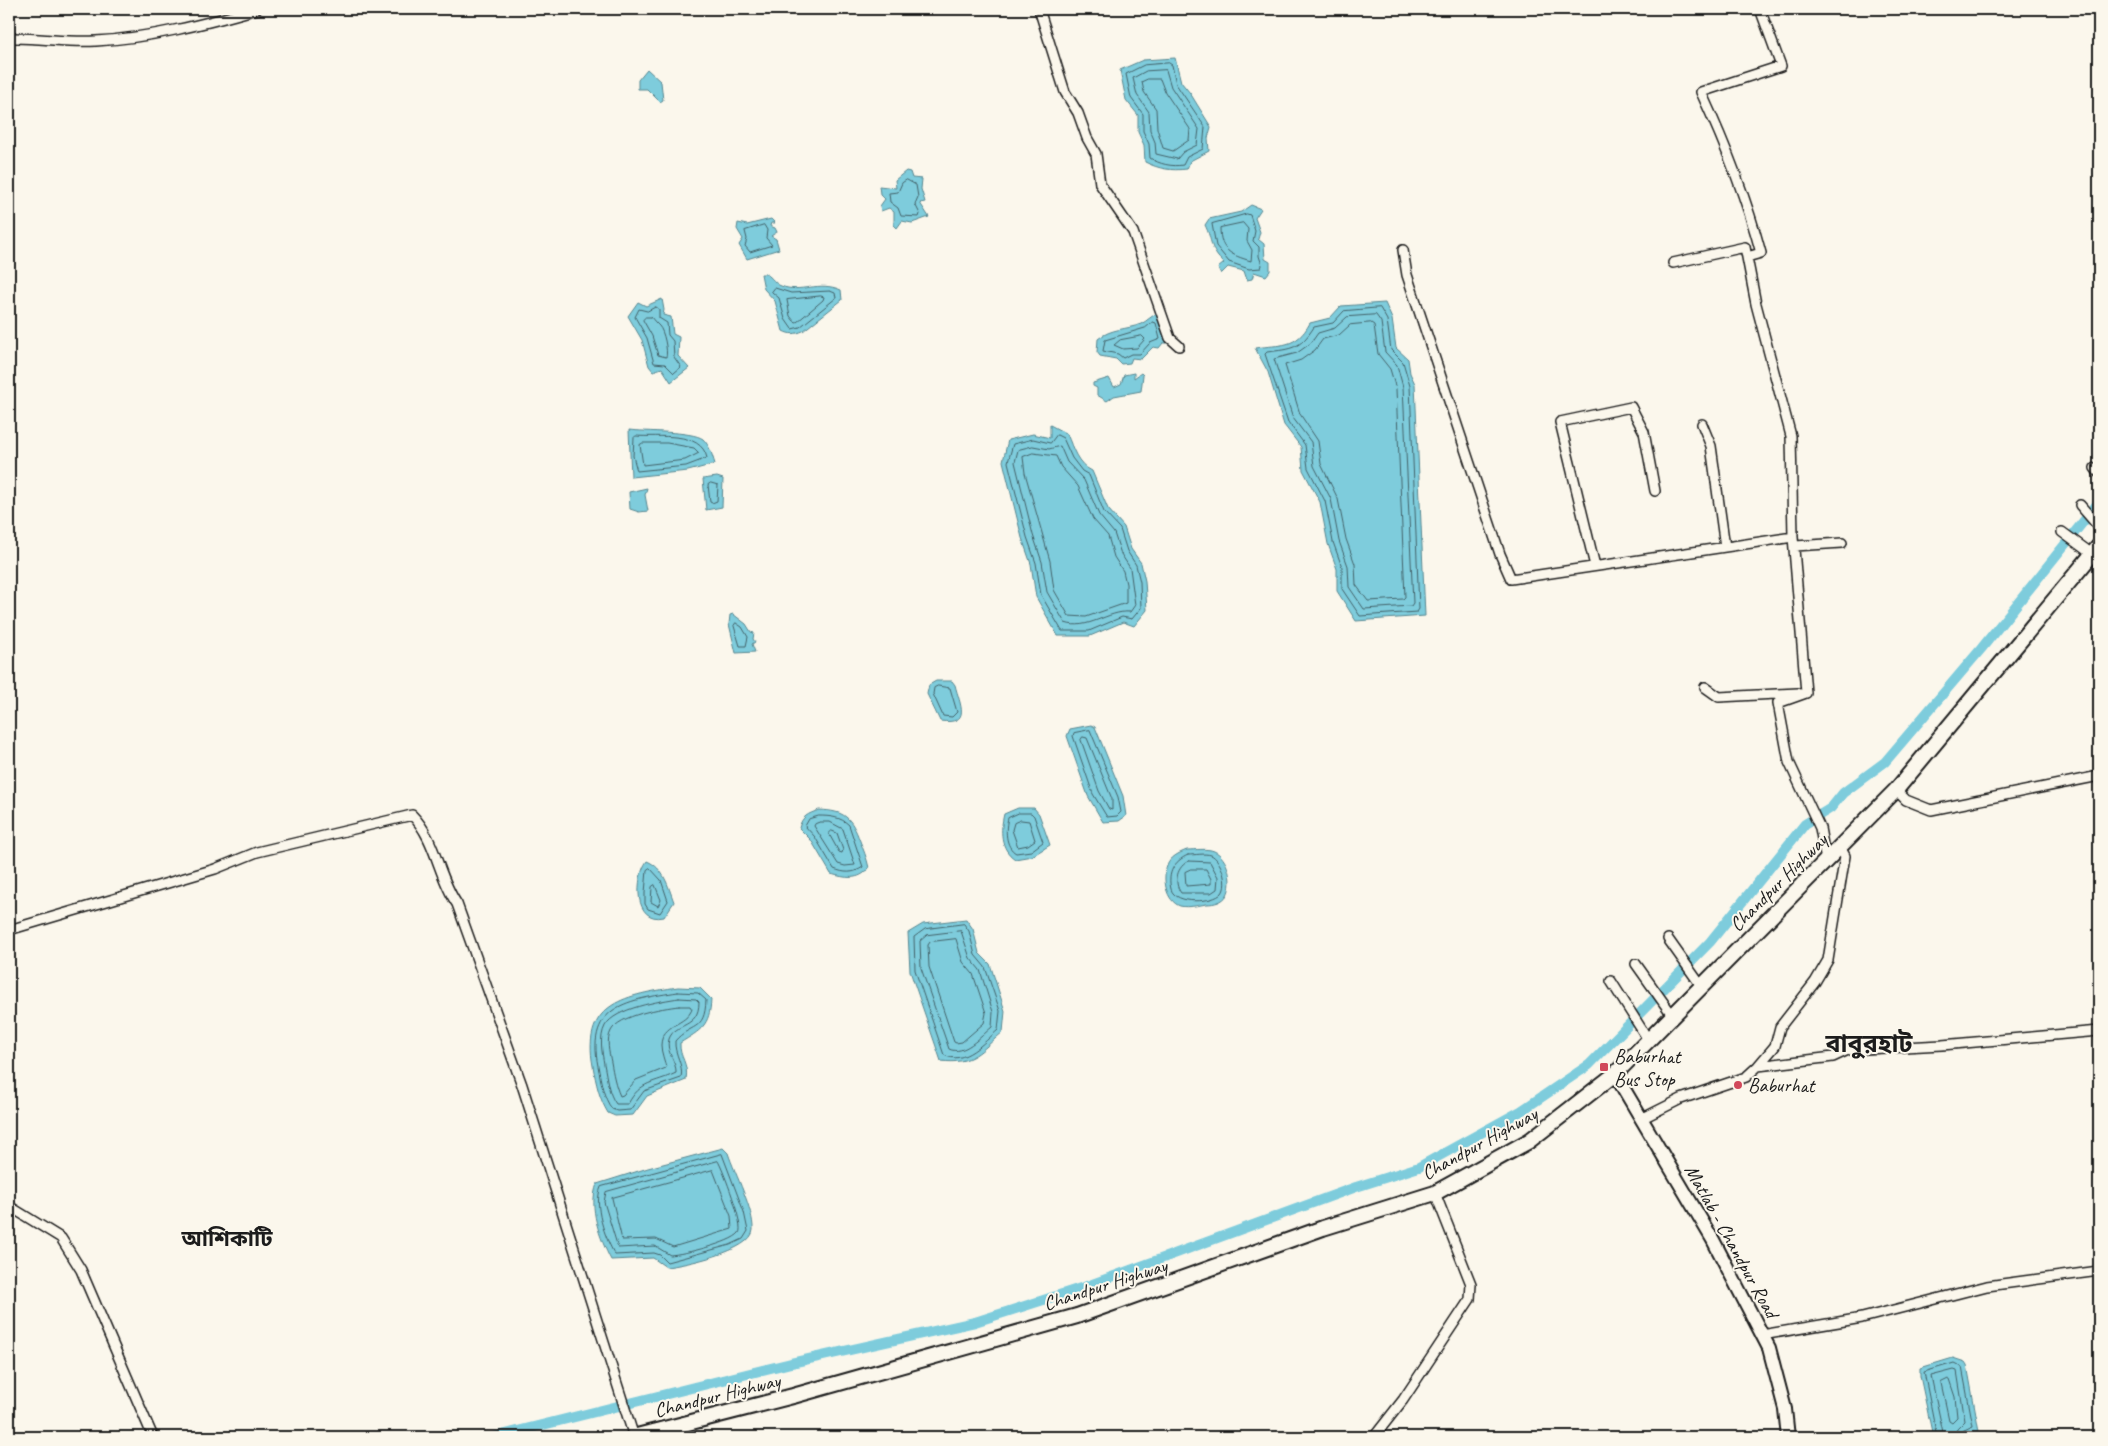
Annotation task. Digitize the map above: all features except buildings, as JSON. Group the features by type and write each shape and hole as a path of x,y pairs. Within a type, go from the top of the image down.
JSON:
{"main road":[{"name":"Chandpur Highway","path":"634,1437 793,1396 1077,1316 1323,1228 1436,1193 1529,1141 1615,1074 1896,790 2096,550"},
{"name":"Matlab - Chandpur Road","path":"1615,1074 1713,1240 1769,1348 1786,1410 1788,1437"}],"street":[{"path":"9,38 62,42 146,37 212,22 257,9"},
{"path":"1039,9 1066,92 1078,113 1087,138 1096,154 1100,184 1133,232 1170,338 1179,346"},
{"path":"1747,257 1761,253 1752,217 1720,132 1701,92 1781,66 1760,9"},
{"path":"1673,263 1746,247 1756,304 1791,436 1794,541 1806,693"},
{"path":"1403,250 1408,275 1500,554 1511,578 1626,563 1725,547 1794,541 1842,544"},
{"path":"1595,566 1560,422 1631,407 1644,432 1655,491"},
{"path":"1702,424 1711,446 1725,547"},
{"path":"2080,505 2098,525"},
{"path":"2062,532 2078,543 2096,550"},
{"path":"1705,687 1719,697 1806,693"},
{"path":"1806,693 1778,703 1789,762 1820,828 1826,861"},
{"path":"1896,790 1906,800 1931,810 2099,776"},
{"path":"9,930 216,869 257,852 412,815 423,826 447,889 457,904 522,1085 634,1437"},
{"path":"1641,1119 1681,1099 1746,1077 1775,1046 1780,1026 1815,982 1828,960 1845,856 1840,848"},
{"path":"1668,939 1684,959 1702,988"},
{"path":"1636,964 1673,1016"},
{"path":"1610,981 1649,1041"},
{"path":"1758,1066 1834,1057 1848,1050 1942,1046 2099,1031"},
{"path":"1374,1437 1404,1400 1470,1299 1471,1284 1436,1193"},
{"path":"9,1206 61,1238 81,1270 153,1437"},
{"path":"1762,1335 1862,1318 1987,1286 2099,1271"}],"water":[{"path":"1175,58 1181,82 1211,127 1208,138 1209,151 1190,161 1187,169 1176,170 1160,168 1145,162 1144,145 1138,132 1138,115 1126,100 1120,70 1143,60"},
{"path":"647,69 661,82 663,100 660,102 647,89 638,89 638,80"},
{"path":"906,171 910,172 912,178 922,179 921,189 925,202 920,203 929,217 912,223 902,221 897,228 894,225 894,212 889,208 881,211 880,206 885,199 880,194 879,186 896,188 895,180"},
{"path":"1251,205 1261,209 1255,218 1260,232 1258,239 1264,244 1265,259 1270,262 1270,271 1266,276 1254,272 1252,279 1247,280 1244,271 1228,267 1221,274 1218,268 1224,263 1216,254 1205,225 1209,219 1241,212"},
{"path":"771,219 775,223 771,223 770,226 775,228 777,232 771,236 776,239 779,249 747,259 739,245 743,239 737,229 738,223 747,225"},
{"path":"761,274 766,274 779,285 788,288 833,287 841,290 842,300 803,331 788,333 783,331 775,301 764,289"},
{"path":"662,299 663,315 671,317 673,334 679,337 678,356 689,368 671,382 662,368 653,371 649,366 642,340 628,316 638,302 646,306"},
{"path":"1385,303 1392,319 1396,348 1408,359 1410,373 1415,384 1425,616 1356,621 1337,591 1337,569 1328,544 1320,502 1303,470 1301,447 1284,425 1268,372 1255,348 1287,344 1299,337 1310,323 1330,318 1341,306"},
{"path":"1158,313 1167,343 1163,343 1159,348 1153,347 1141,359 1132,358 1130,363 1121,364 1116,359 1100,356 1097,352 1098,339 1103,335 1141,324"},
{"path":"1134,373 1134,378 1141,373 1143,375 1141,391 1114,396 1107,401 1097,395 1097,388 1093,386 1093,383 1109,378 1114,387 1121,384 1124,375"},
{"path":"1050,425 1067,434 1079,460 1092,471 1108,509 1124,527 1131,549 1141,563 1145,581 1147,610 1134,626 1123,622 1090,636 1058,636 1036,597 1031,564 1022,538 1003,461 1008,440 1033,434 1050,438"},
{"path":"629,430 697,436 703,439 711,451 715,464 688,471 631,477"},
{"path":"717,477 723,479 722,507 706,510 703,479"},
{"path":"647,488 645,495 648,511 639,512 630,509 629,492"},
{"path":"733,614 754,633 753,639 755,642 752,644 755,652 736,653 729,624 730,615"},
{"path":"936,681 952,681 955,685 961,706 960,717 957,720 940,721 927,694 929,685"},
{"path":"1091,725 1095,727 1123,796 1126,816 1119,821 1103,822 1088,796 1067,736 1070,729"},
{"path":"1018,808 1034,808 1039,814 1050,845 1032,856 1015,859 1006,850 1004,845 1002,826 1004,814"},
{"path":"819,810 841,814 850,821 857,833 869,868 861,875 841,877 831,874 811,840 799,828 806,816"},
{"path":"1187,850 1211,850 1219,854 1223,859 1228,870 1230,883 1227,895 1223,899 1213,904 1187,907 1175,903 1168,895 1165,877 1168,863 1178,854"},
{"path":"647,861 658,868 674,902 664,917 654,917 647,913 642,907 639,898 640,877"},
{"path":"966,919 973,929 979,953 990,964 1005,1011 1003,1032 982,1051 969,1059 952,1062 941,1061 910,971 908,933 923,924"},
{"path":"678,987 700,988 711,999 709,1015 703,1026 680,1043 687,1074 686,1080 647,1096 633,1115 615,1116 608,1113 597,1084 591,1045 594,1028 601,1015 612,1006 626,999"},
{"path":"723,1148 728,1153 751,1212 753,1230 750,1238 742,1244 716,1256 675,1266 666,1267 653,1258 611,1260 596,1223 594,1203 597,1184"},
{"path":"1953,1358 1965,1362 1967,1365 1979,1431 1956,1437 1933,1437 1920,1368"}],"waterway":[{"path":"494,1437 791,1363 975,1322 1087,1286 1356,1187 1419,1167 1521,1111 1589,1065 1710,942 1805,824 1831,808 1843,793 1885,762 1981,649 2099,502"}],"place":[{"name":"Baburhat Bus Stop","path":"1604,1067"},
{"name":"Baburhat","path":"1738,1085"}],"district":[{"name":"বাবুরহাট","path":"1869,1043"},
{"name":"আশিকাটি","path":"227,1238"}]}
